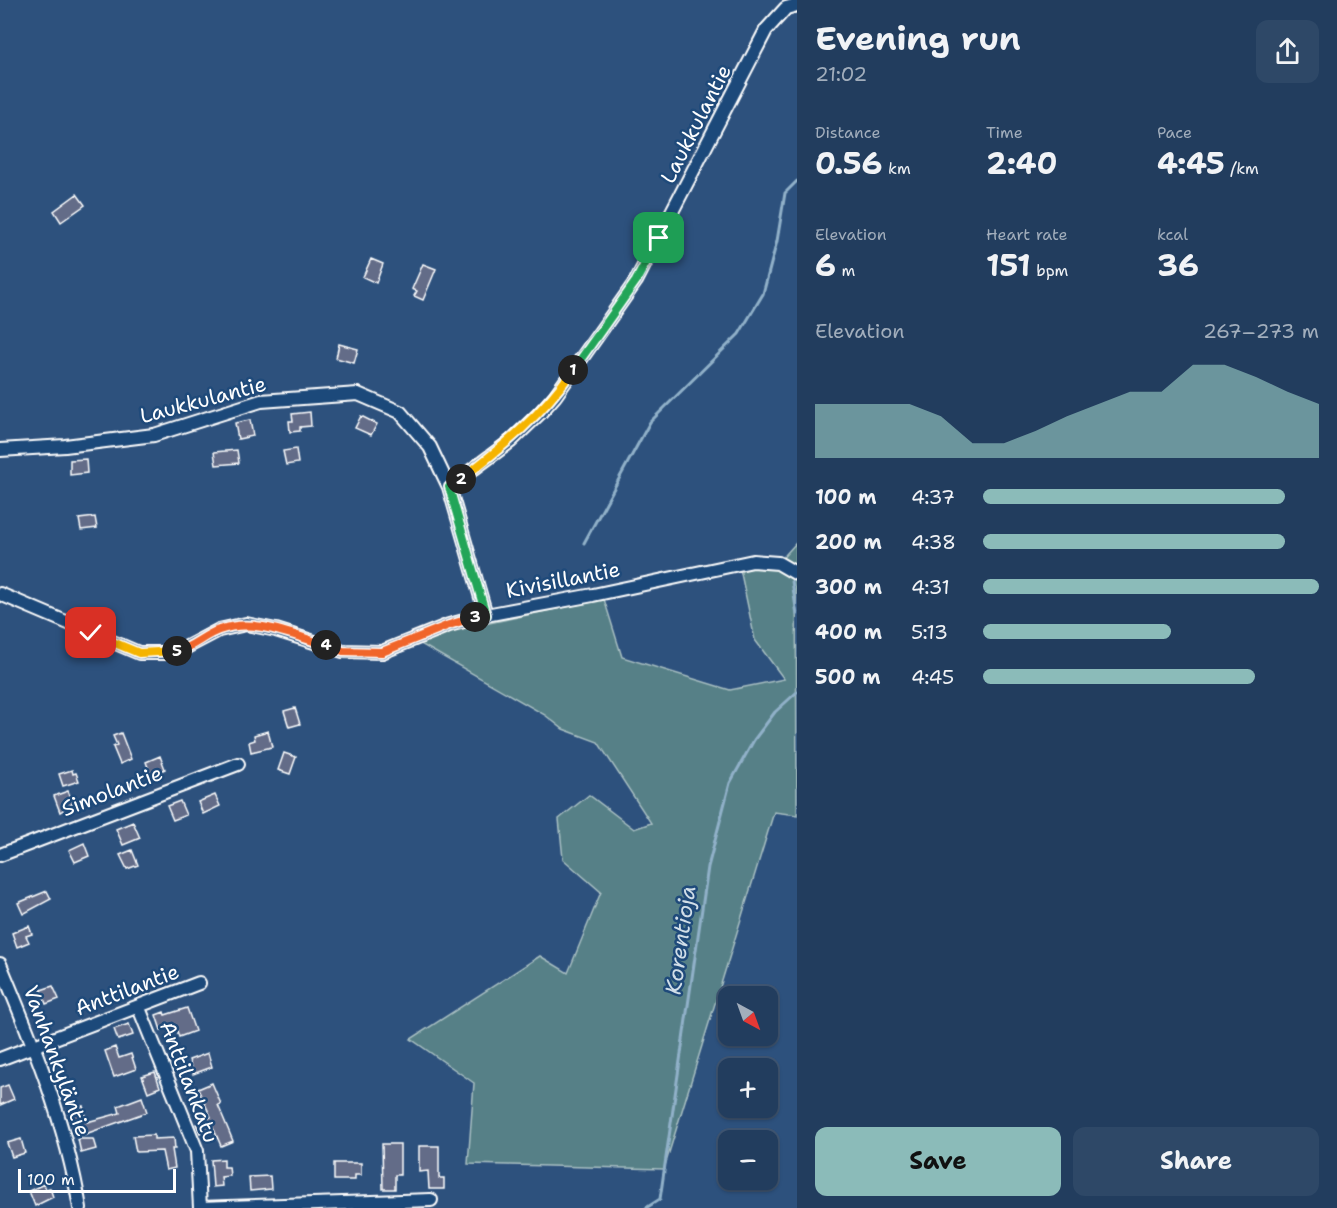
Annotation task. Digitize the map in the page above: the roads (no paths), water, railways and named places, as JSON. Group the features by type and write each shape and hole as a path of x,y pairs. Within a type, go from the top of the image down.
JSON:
{"street":[{"name":"Laukkulantie","path":"0,450 65,446 154,435 261,401 358,394 399,412 430,447 449,487 511,441 555,396 636,281 766,30 786,8 797,4"},
{"path":"449,487 486,615"},
{"name":"Kivisillantie","path":"0,594 139,653 183,650 219,630 246,624 276,630 343,651 382,652 449,625 486,615 753,561 778,563 796,573"},
{"name":"Simolantie","path":"0,855 238,764"},
{"name":"Vanhankyläntie","path":"0,964 34,1046 65,1137 80,1208"},
{"name":"Anttilantie","path":"0,1059 139,1008 199,983"},
{"name":"Anttilankatu","path":"139,1008 196,1151 200,1208"},
{"path":"200,1208 431,1200"}],"waterway":[{"path":"584,543 650,422 739,334 763,294 777,241 785,193 797,181"},
{"name":"Korentioja","path":"796,577 792,581 797,615"},
{"name":"Korentioja","path":"646,1208 660,1199 708,867 730,783 754,740 775,712 797,692"}]}
